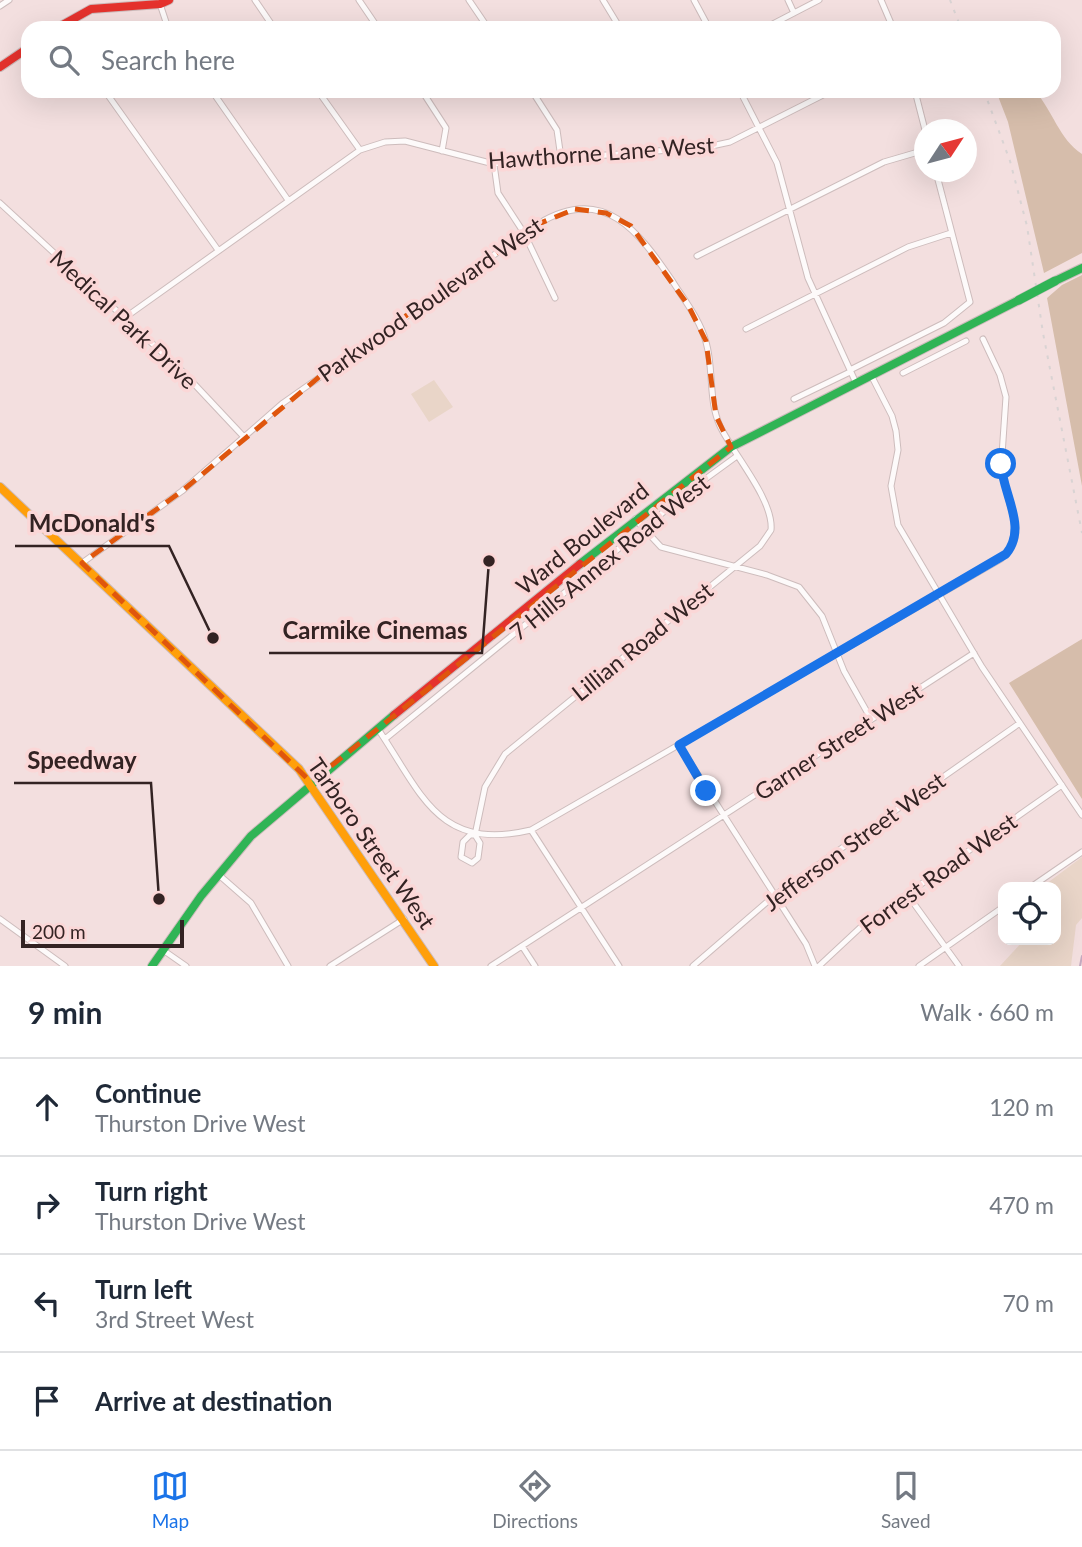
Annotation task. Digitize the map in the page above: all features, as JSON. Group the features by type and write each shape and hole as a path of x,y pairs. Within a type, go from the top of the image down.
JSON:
{"main road":[{"path":"70,21 91,9 164,2"},
{"path":"0,68 21,53"},
{"name":"Ward Boulevard","path":"152,966 218,874 251,836 311,782 635,519 734,452 856,383 1082,268"},
{"name":"Tarboro Street West","path":"0,486 311,782 434,966"}],"street":[{"path":"0,6 9,0"},
{"path":"255,0 269,21"},
{"path":"359,0 374,21"},
{"path":"469,0 483,21"},
{"path":"603,0 616,21"},
{"path":"694,0 705,21"},
{"path":"788,0 793,13"},
{"path":"778,21 819,0"},
{"path":"881,0 890,21"},
{"path":"164,2 167,21"},
{"path":"110,98 218,250"},
{"path":"217,98 288,200"},
{"path":"323,98 360,150"},
{"path":"427,98 446,128 442,151"},
{"path":"537,98 554,123 561,158"},
{"path":"744,98 778,163 815,294 856,383"},
{"name":"Hawthorne Lane West","path":"123,319 360,150 385,142 405,141 494,164 707,147 730,142 818,98"},
{"path":"917,98 922,119"},
{"path":"697,256 884,162 914,153"},
{"path":"494,164 498,193 524,233 555,298"},
{"path":"794,399 944,323 970,302 938,182"},
{"name":"Medical Park Drive","path":"0,204 182,371 244,437"},
{"name":"Parkwood Boulevard West","path":"82,563 182,491 312,382 524,233 557,213 581,209 613,215 639,234 695,315 704,335 716,416 734,452"},
{"path":"746,329 908,247 951,233"},
{"path":"378,729 434,811 451,825 475,835 500,837 531,830 1000,559 1010,549 1016,535 1016,521 1005,492 1001,469 1006,397 983,339"},
{"path":"903,373 966,341"},
{"path":"921,350 926,361"},
{"path":"871,375 892,416 896,431 898,450 891,486 893,512 974,653 1082,815"},
{"name":"7 Hills Annex Road West","path":"385,739 734,452"},
{"name":"Lillian Road West","path":"475,835 485,787 505,754 767,538 772,524 767,507 734,452"},
{"path":"635,519 661,547 735,566 799,587 822,616 837,654 871,719"},
{"name":"Garner Street West","path":"491,966 974,653"},
{"name":"Jefferson Street West","path":"693,966 775,895 1020,723"},
{"path":"679,745 806,944 817,966"},
{"name":"Forrest Road West","path":"817,966 843,942 1062,785"},
{"path":"531,830 619,966"},
{"path":"475,835 480,843 479,856 476,861 467,863 461,857 463,842 475,835"},
{"path":"1038,882 1082,852"},
{"path":"218,874 251,903 288,966"},
{"path":"908,894 959,966"},
{"path":"919,966 998,911"},
{"path":"0,919 65,966"},
{"path":"330,966 404,919"},
{"path":"522,947 535,966"},
{"path":"163,950 186,966"}],"highlighted area":[{"path":"575,209 606,213 631,226 688,305 706,341 716,416 731,447 311,782 82,563 182,491 324,373 538,224"}],"shaded area":[{"path":"999,98 1040,98 1067,141 1082,154 1082,253 1044,273 1008,122"},
{"path":"1082,275 1082,486 1047,298 1062,285"},
{"path":"434,380 453,407 429,422 411,394"},
{"path":"1082,639 1082,799 1009,683"},
{"path":"1082,857 1082,918 1076,925 1071,966 1000,966 1019,945 1061,945 1061,882 1049,882"}],"waterway":[{"path":"1080,966 1082,956"}],"railway":[{"path":"950,0 958,21"},
{"path":"987,98 1010,161 1027,226 1043,333 1082,533"}],"traffic: fast":[{"path":"1055,281 1082,268"},
{"path":"1019,300 1055,281"},
{"path":"580,564 731,447 1019,300"},
{"path":"152,966 201,896 251,836 394,715"}],"traffic: slow":[{"path":"0,487 299,769 434,966"}],"traffic: jam":[{"path":"70,21 91,9 160,4 169,0"},
{"path":"0,67 21,53"},
{"path":"394,715 580,564"}],"place":[{"name":"Carmike Cinemas","path":"489,561"},
{"name":"McDonald's","path":"213,638"},
{"name":"Speedway","path":"159,899"}],"route":[{"path":"706,791 679,745 1006,554 1014,542 1016,521 1005,492 1001,464"}]}
